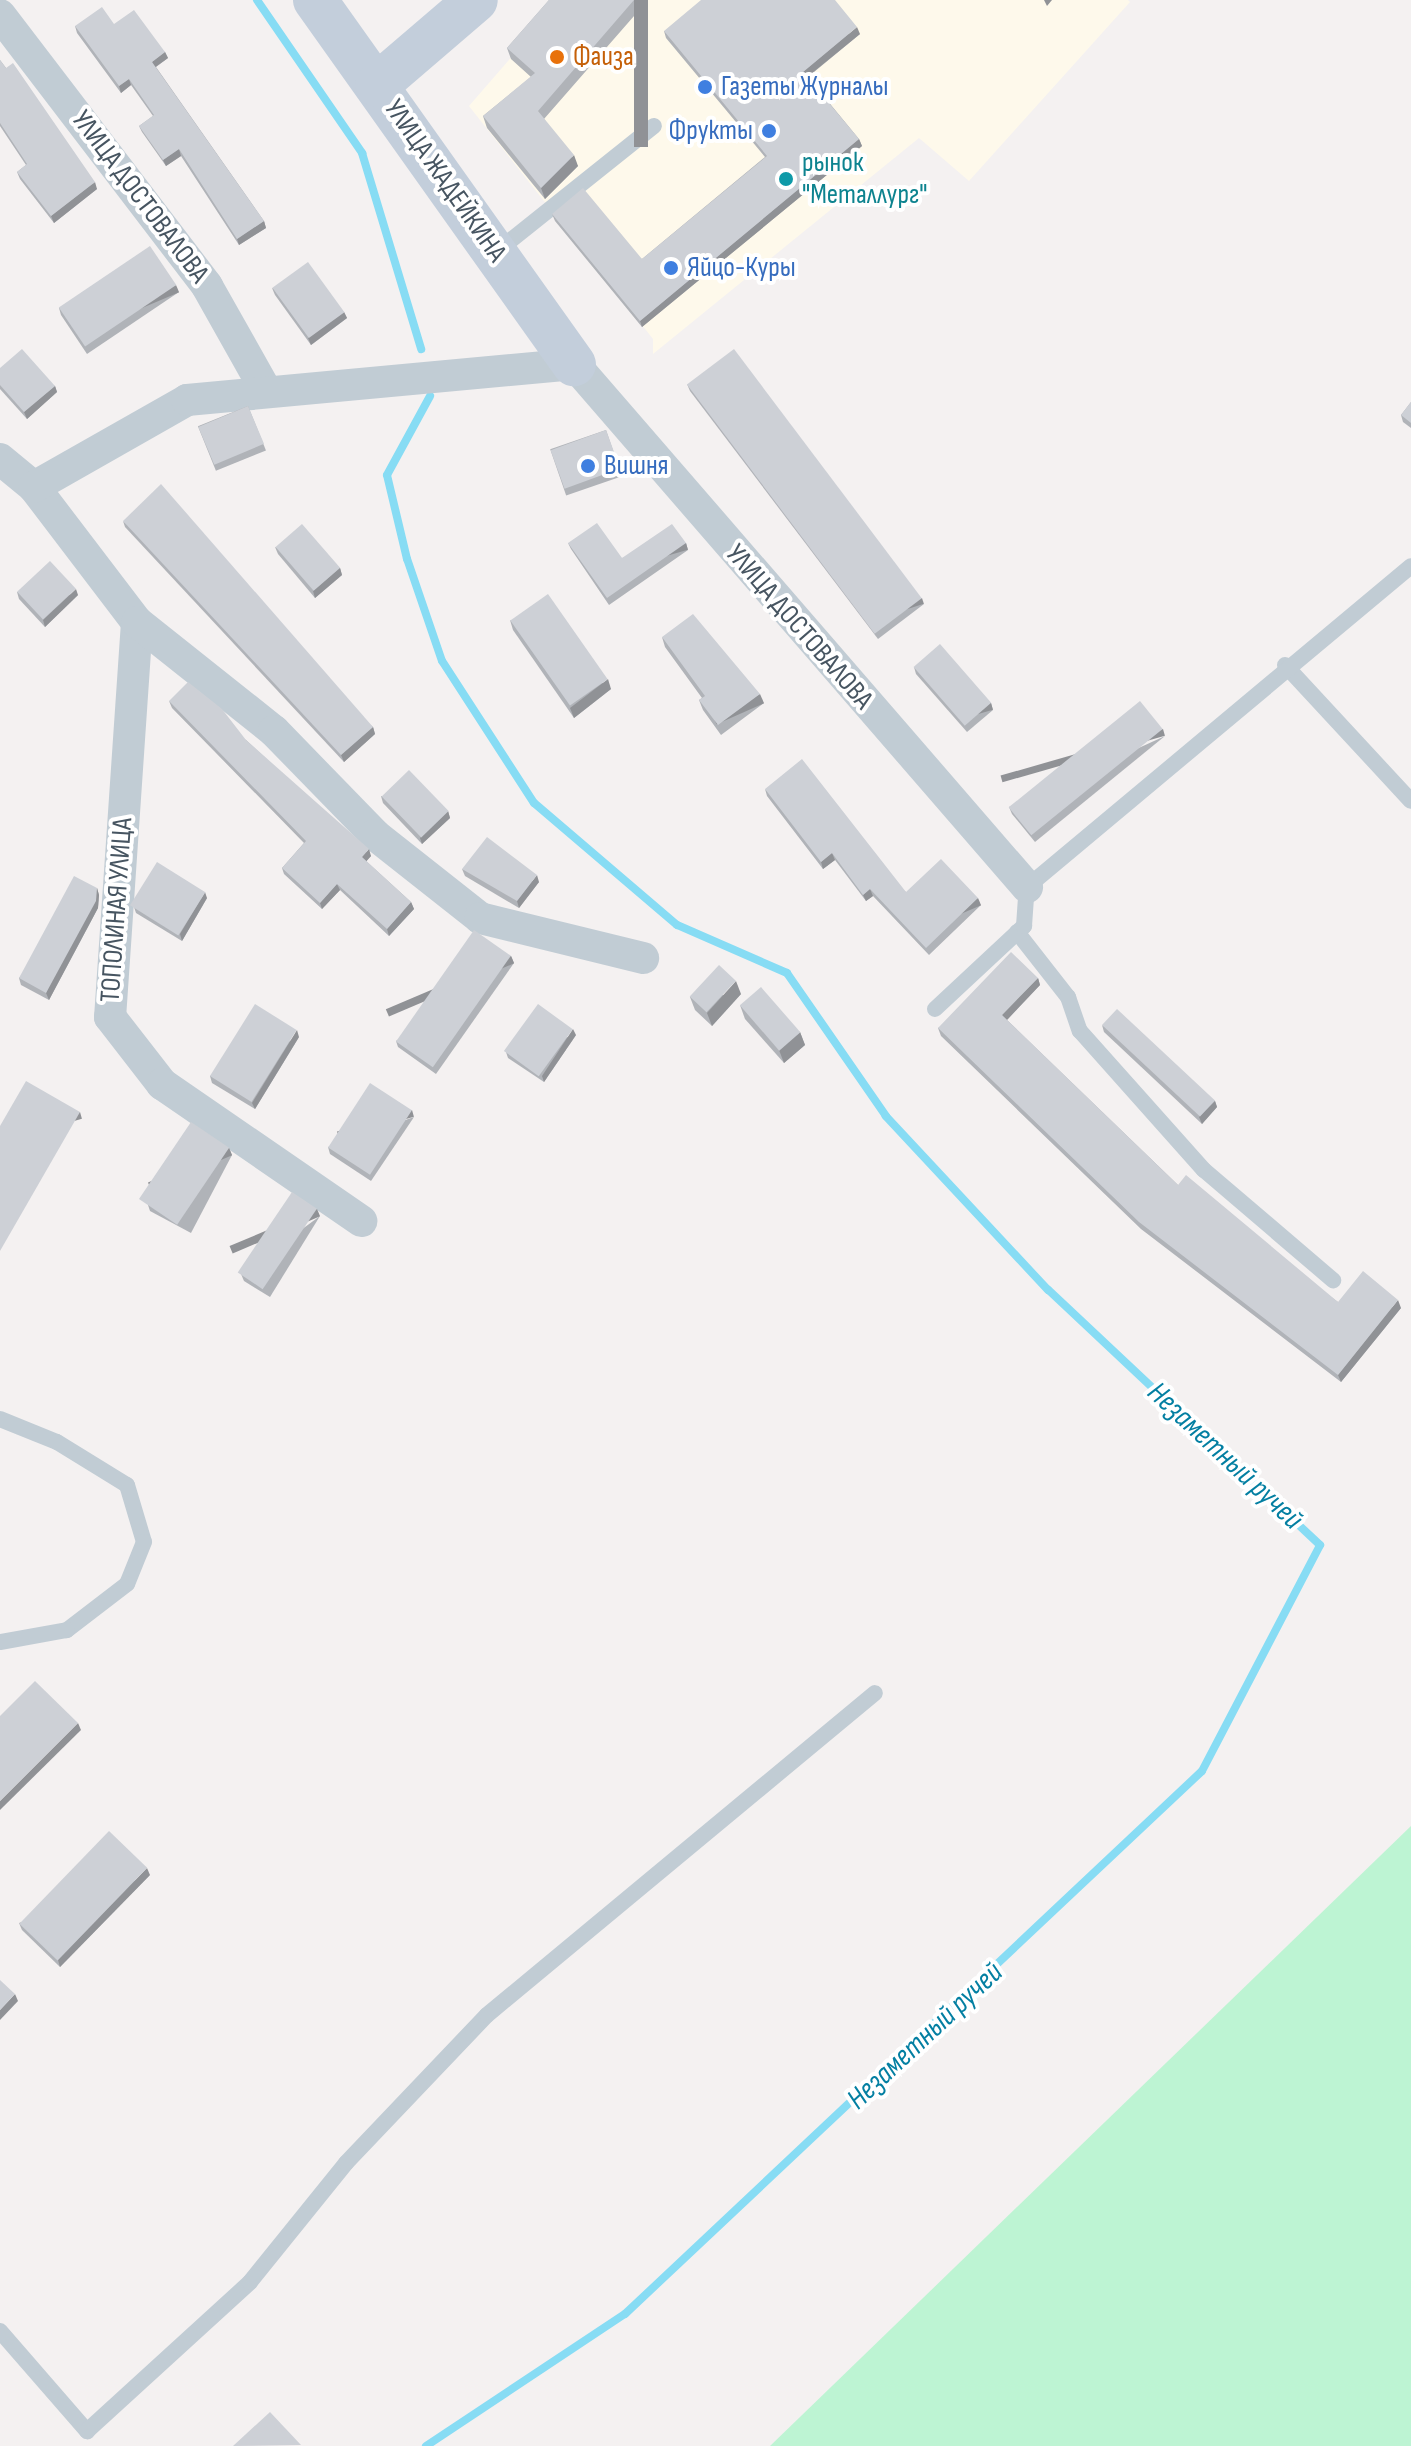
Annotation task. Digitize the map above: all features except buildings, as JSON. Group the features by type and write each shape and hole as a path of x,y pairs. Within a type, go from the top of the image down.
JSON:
{"street":[{"name":"УЛИЦА ЖАДЕЙКИНА","path":"315,0 574,364"},
{"path":"377,85 476,0"},
{"name":"УЛИЦА ДОСТОВАЛОВА","path":"0,15 207,286 265,389"},
{"path":"34,487 187,400 265,389 399,385 574,364"},
{"name":"УЛИЦА ДОСТОВАЛОВА","path":"574,364 1027,887"},
{"path":"0,459 34,487 137,622 274,731 375,835 480,918 643,958"},
{"name":"ТОПОЛИНАЯ УЛИЦА","path":"137,622 110,1017 162,1084 361,1221"}],"lane":[{"path":"495,252 654,126"},
{"path":"935,1009 1017,932 1027,887 1285,665 1411,566"},
{"path":"1285,665 1411,801"},
{"path":"1017,932 1068,997 1080,1031 1204,1170 1333,1280"},
{"path":"0,1419 57,1442 127,1485 144,1542 127,1584 67,1630 0,1642"},
{"path":"0,2331 87,2431 250,2282 346,2163 487,2015 875,1693"}],"shaded area":[{"path":"561,0 1130,2 969,181 919,138 653,354 653,339 469,106"}],"green space":[{"path":"1411,1826 1411,2446 770,2446"}],"waterway":[{"name":"Незаметный ручей","path":"257,0 362,153 421,349"},
{"name":"Незаметный ручей","path":"426,2446 625,2314 1202,1771 1320,1545 1048,1290 886,1116 787,973 677,925 534,803 442,661 407,559 387,475 430,396"}],"place":[{"name":"Фаиза","path":"557,57"},
{"name":"Газеты Журналы","path":"705,87"},
{"name":"Фрукты","path":"769,131"},
{"name":"рынок \"Металлург\"","path":"786,179"},
{"name":"Яйцо-Куры","path":"671,268"},
{"name":"Вишня","path":"588,466"}]}
